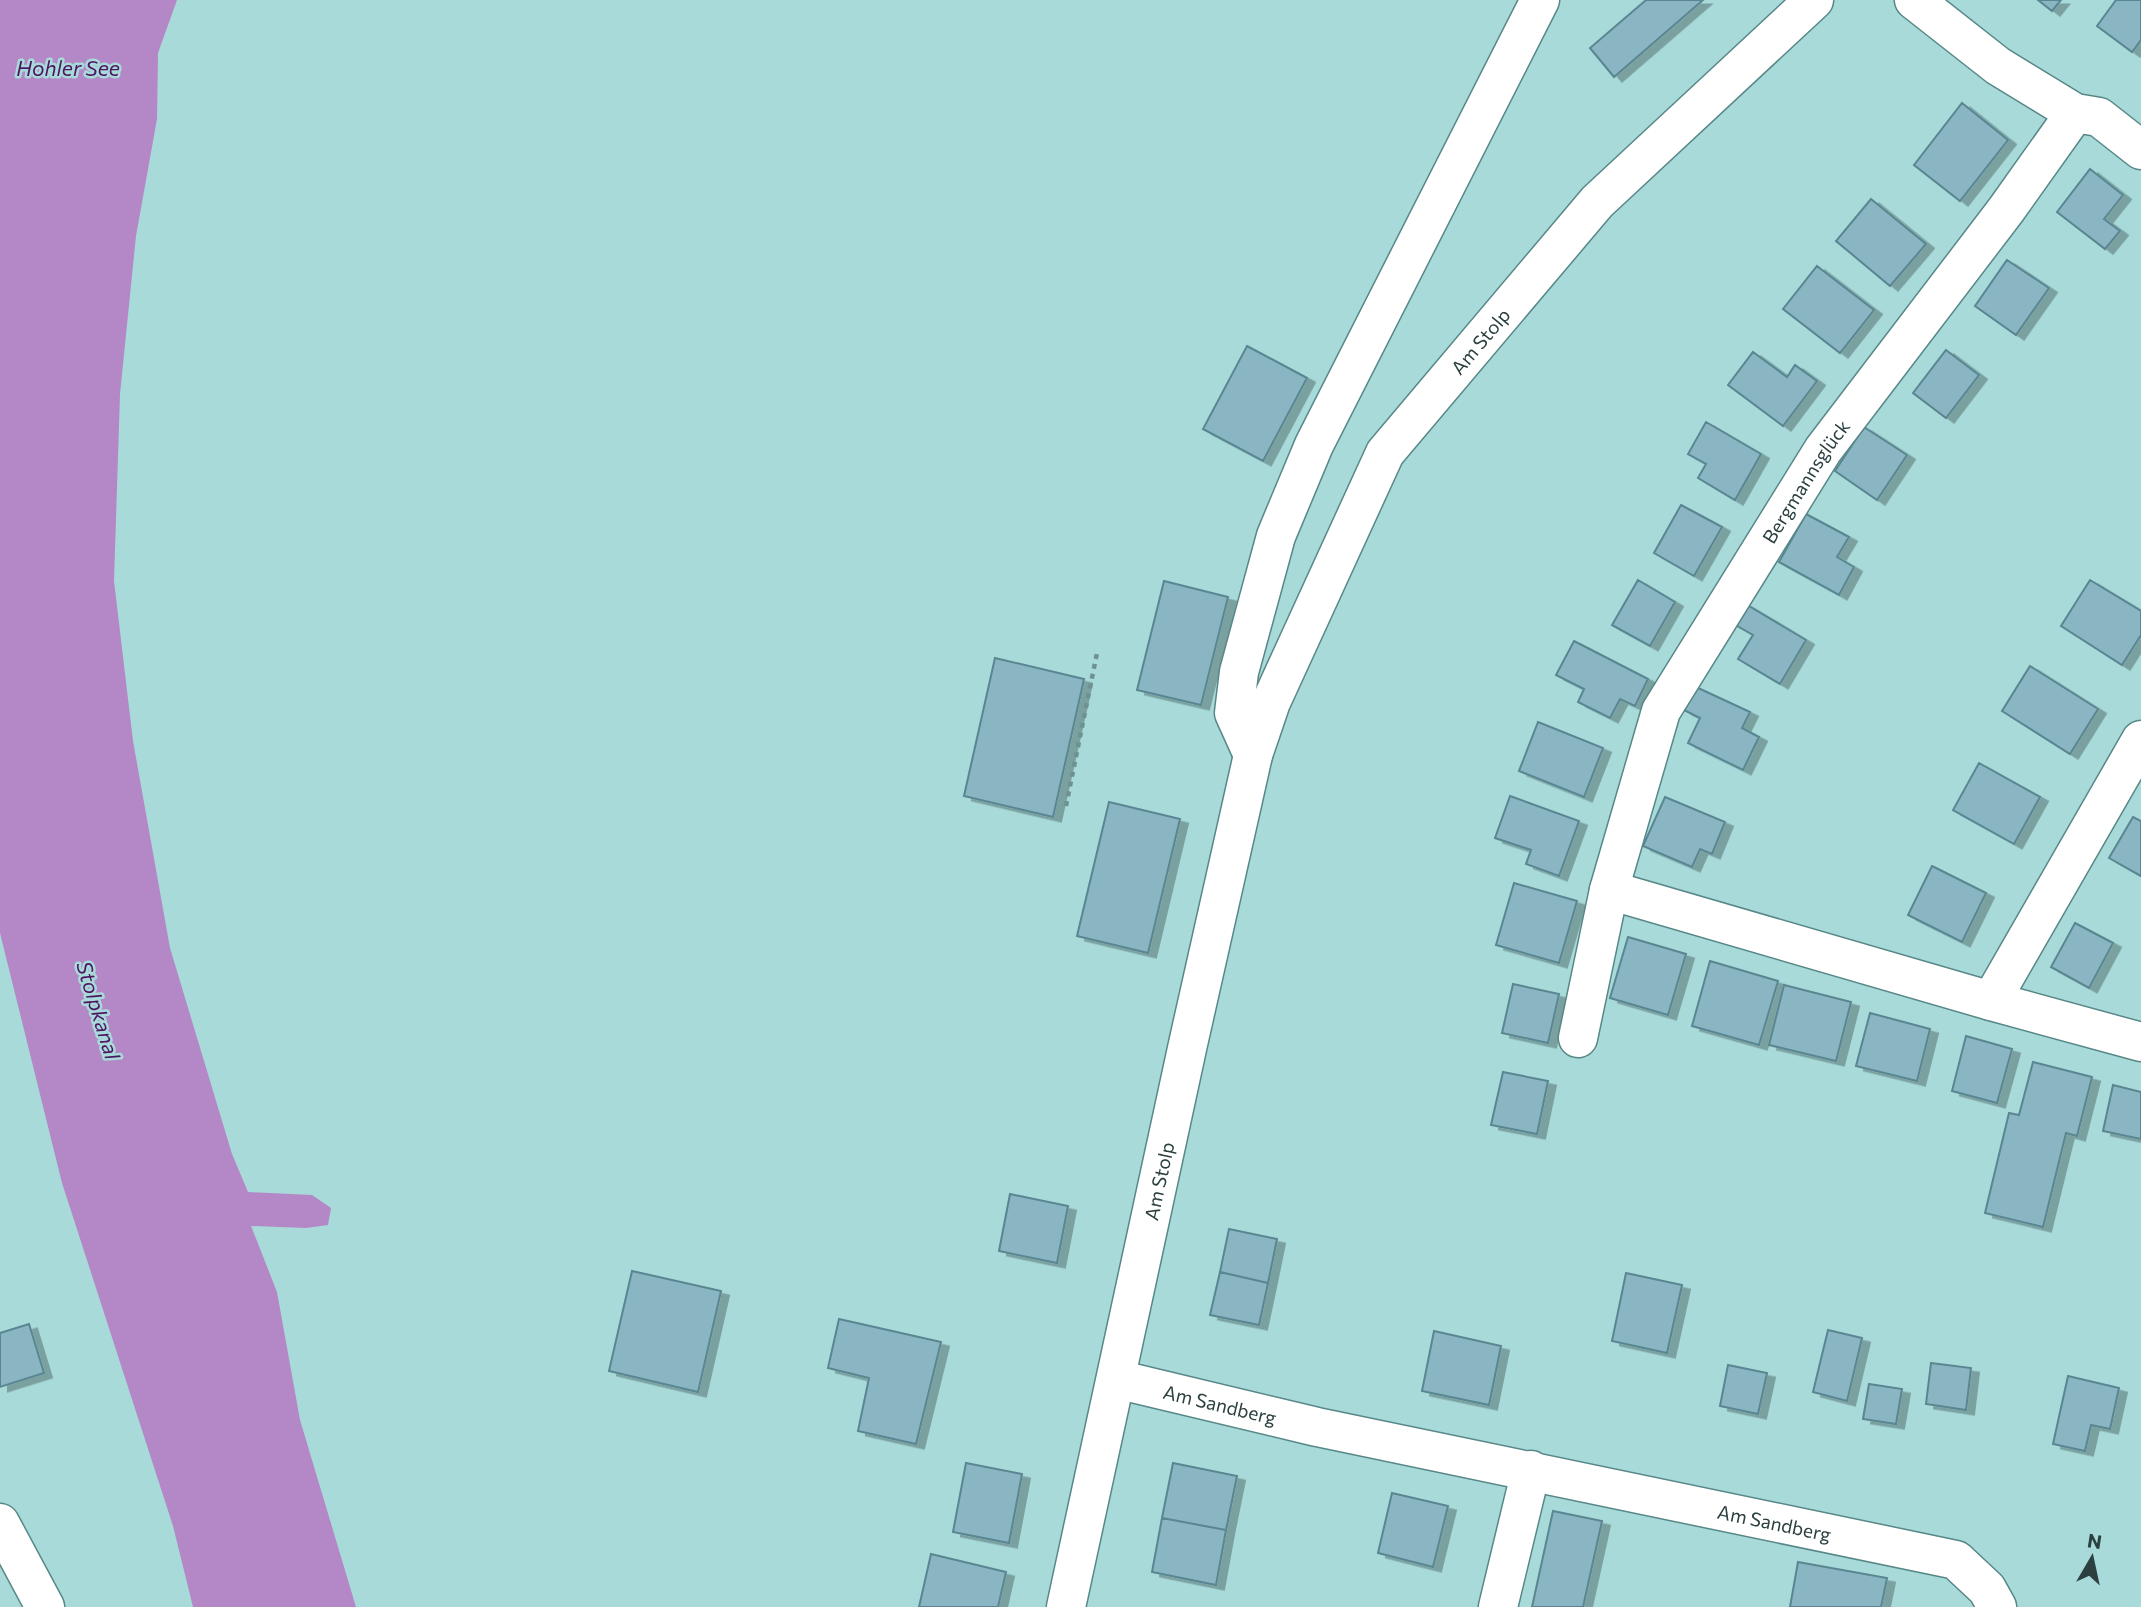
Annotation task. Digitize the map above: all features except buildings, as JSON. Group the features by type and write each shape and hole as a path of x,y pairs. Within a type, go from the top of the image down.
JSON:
{"street":[{"path":"1253,755 1234,713 1239,672 1276,536 1314,444 1540,0"},
{"name":"Am Stolp","path":"1066,1607 1253,755 1271,702 1385,453 1597,202 1814,0"},
{"path":"1914,0 1998,66 2075,113 2099,117 2141,150"},
{"name":"Bergmannsglück","path":"1578,1038 1609,890 1661,711 1823,450 2006,210 2075,113"},
{"path":"1992,1001 2141,740"},
{"path":"1609,890 2141,1042"},
{"name":"Am Sandberg","path":"1116,1379 1317,1427 1956,1560 1987,1588 1997,1607"},
{"path":"1498,1607 1531,1470"},
{"path":"0,1523 45,1607"}],"path":[{"path":"1066,806 1097,653"}],"water":[{"path":"0,0 177,0 158,53 157,119 136,236 120,394 114,581 133,741 170,948 232,1154 248,1192 312,1195 331,1208 328,1225 306,1228 251,1226 277,1292 300,1420 356,1607 193,1607 173,1526 62,1183 0,933"}],"water label":[{"name":"Hohler See","path":"68,67"},
{"name":"Stolpkanal","path":"99,1010"}]}
